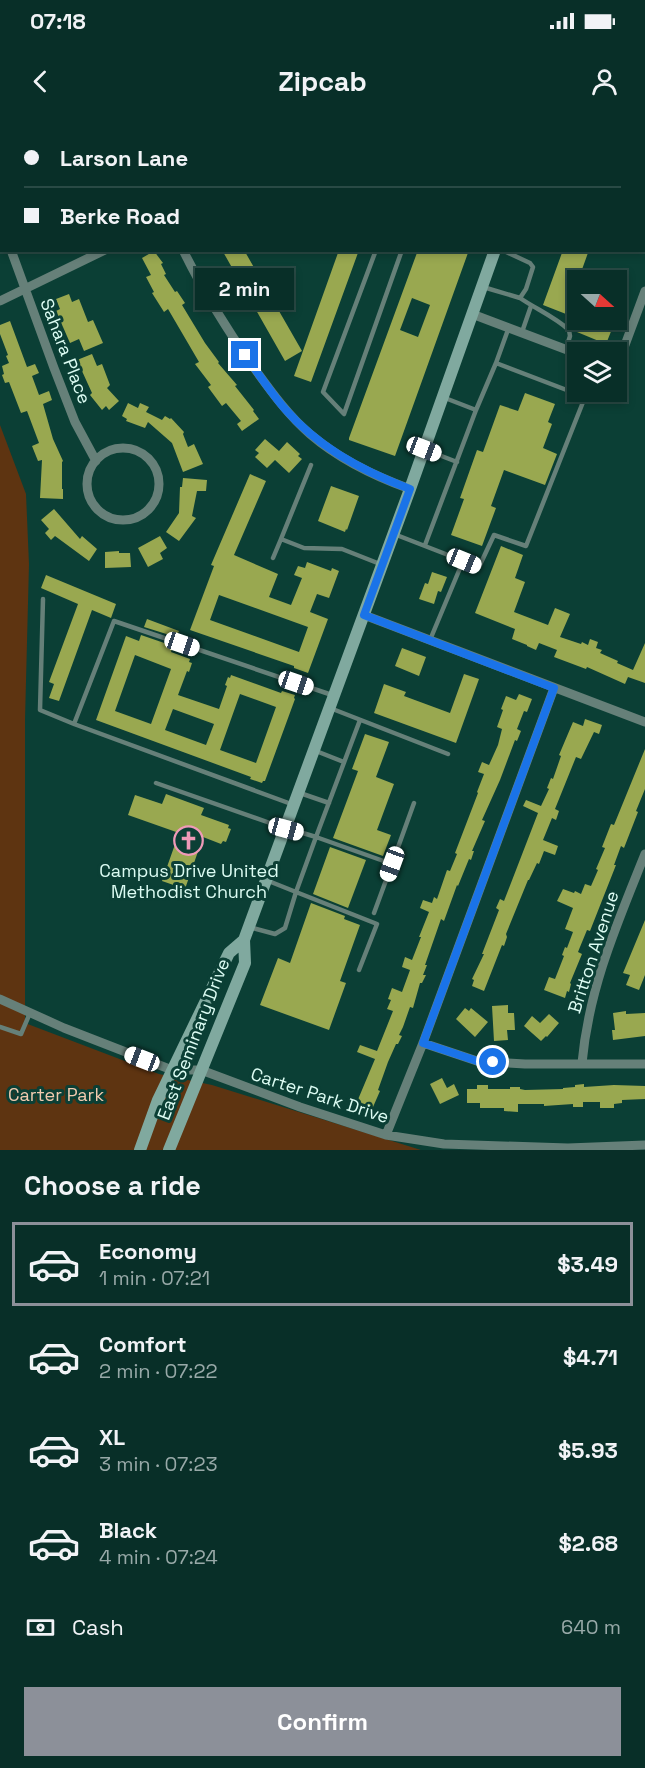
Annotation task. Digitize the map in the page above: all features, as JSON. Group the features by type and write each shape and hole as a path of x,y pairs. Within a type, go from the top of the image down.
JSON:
{"main road":[{"name":"East Seminary Drive","path":"170,1150 245,963 244,940 394,534 494,252"},
{"name":"East Seminary Drive","path":"142,1145 158,1100 229,953 244,940"}],"street":[{"name":"Sahara Place","path":"12,252 75,422 96,461"},
{"path":"0,301 101,252"},
{"path":"184,252 226,326 288,412 309,433 342,457 410,489"},
{"path":"627,342 645,291"},
{"path":"472,314 566,349"},
{"path":"122,448 141,453 149,459 155,467 159,486 153,504 147,512 129,520 119,520 101,513 94,506 90,498 88,478 96,461 104,454 122,448"},
{"path":"364,615 645,722"},
{"path":"386,1135 423,1043 554,688"},
{"name":"Britton Avenue","path":"582,1064 584,1036 594,992 609,945 645,854"},
{"name":"Carter Park Drive","path":"0,999 64,1028 172,1070 201,1070 300,1107 386,1135 444,1144 568,1148 645,1145"},
{"path":"423,1043 477,1061 525,1064 645,1064"}],"lane":[{"path":"375,252 323,392 344,414 401,252"},
{"path":"506,252 530,263 533,267 526,289 519,298"},
{"path":"482,287 519,298 558,321 569,330 570,336 566,349"},
{"path":"521,332 531,306"},
{"path":"425,545 509,327"},
{"path":"496,363 567,387"},
{"path":"443,397 476,410"},
{"path":"394,534 479,567 494,535 526,546 583,402"},
{"path":"424,449 457,462"},
{"path":"273,558 311,465"},
{"path":"281,539 304,548 342,549 382,564"},
{"path":"430,640 464,561"},
{"path":"43,599 40,711 294,806"},
{"path":"74,724 114,621 332,702 360,720 448,754"},
{"path":"249,927 275,934 285,928 296,892 360,720"},
{"path":"314,751 344,762"},
{"path":"156,783 392,864"},
{"path":"299,792 329,803"},
{"path":"374,913 414,803"},
{"path":"266,880 377,924 359,970"},
{"path":"0,1027 21,1034 30,1013"}],"green space":[{"name":"Carter Park","path":"0,425 26,494 29,564 25,720 25,1023 159,1074 212,1085 421,1150 0,1150"}],"building":[{"path":"155,252 163,263 161,264 166,274 164,275 185,303 182,305 205,343 254,410 259,419 242,431 237,424 241,421 226,403 222,406 208,387 211,385 195,364 199,362 168,309 164,312 152,293 154,292 146,277 151,275 142,258"},
{"path":"223,252 245,252 302,351 285,361"},
{"path":"338,252 358,252 311,382 294,376"},
{"path":"417,252 468,252 395,456 349,440","holes":["412,298 430,305 418,337 400,330"]},
{"path":"562,252 588,252 582,270 567,270 566,314 543,305"},
{"path":"69,294 72,302 79,299 88,322 93,320 103,343 84,351 79,339 70,343 56,311 60,309 56,299"},
{"path":"10,321 27,367 35,364 39,373 32,376 39,395 49,391 52,400 43,404 53,439 63,461 63,499 40,498 42,460 38,461 32,446 39,443 27,411 21,413 9,382 5,383 2,375 4,374 2,366 9,363 0,334 0,325"},
{"path":"578,330 612,330 607,342 577,332"},
{"path":"92,354 97,366 102,364 110,385 107,388 119,401 109,410 106,406 102,410 90,395 92,393 77,360"},
{"path":"525,393 555,404 548,422 552,424 543,448 557,454 545,485 504,470 491,506 496,508 482,546 451,535 464,499 460,498 477,450 483,452 500,405 518,411"},
{"path":"128,403 138,408 140,403 149,407 146,412 162,420 165,416 171,418 184,432 188,447 194,444 203,464 183,472 172,443 148,422 145,428 126,421 127,419 122,416"},
{"path":"265,439 279,451 287,442 300,454 298,456 302,459 289,473 275,460 267,468 255,457 259,453 255,450"},
{"path":"250,474 266,481 234,555 278,574 269,597 291,605 302,578 294,575 298,566 305,568 307,562 331,571 332,568 339,571 329,598 317,594 310,612 328,619 308,673 190,630 214,566 211,565","holes":["219,595 308,627 299,652 210,620"]},
{"path":"183,478 207,480 206,491 197,491 192,516 196,518 179,541 166,532 179,513 180,487 182,487"},
{"path":"331,486 359,496 345,532 318,521"},
{"path":"54,509 80,539 82,536 97,549 89,561 55,536 51,540 45,533 49,529 41,520"},
{"path":"160,536 167,548 160,553 163,559 148,567 138,548"},
{"path":"501,546 523,555 515,578 525,582 514,612 548,625 555,608 570,614 560,637 588,645 590,639 598,642 596,648 602,650 600,653 633,670 645,643 645,683 628,677 625,684 587,667 586,669 554,657 557,650 539,643 536,650 512,639 515,629 475,613"},
{"path":"119,551 119,553 130,553 131,567 105,568 105,552"},
{"path":"432,572 447,577 441,592 438,591 434,604 419,599"},
{"path":"46,575 116,604 111,618 92,610 59,701 49,698 54,684 49,682 78,604 41,588"},
{"path":"147,619 179,631 176,637 144,627"},
{"path":"141,635 173,646 171,652 190,659 189,662 192,663 189,672 187,671 178,695 219,709 227,686 225,685 231,675 281,693 282,691 295,695 265,781 262,783 250,779 251,777 96,720 126,636 139,641","holes":["135,655 171,669 151,724 115,711","240,694 276,707 256,763 220,750","173,709 214,724 206,745 165,730"]},
{"path":"402,648 426,657 419,676 395,666"},
{"path":"464,674 479,679 456,743 374,713 384,684 406,692 404,696 450,713"},
{"path":"519,694 532,699 527,712 524,711 517,729 521,731 517,741 515,740 482,820 485,821 472,851 474,851 471,860 469,859 457,885 444,921 441,919 425,965 427,965 423,975 426,975 420,983 413,1008 410,1007 399,1035 402,1036 388,1062 373,1107 371,1106 368,1114 354,1109 375,1059 357,1052 360,1045 377,1051 393,1011 387,1009 391,1000 388,999 392,988 402,992 410,970 402,967 405,957 412,960 429,912 420,908 423,900 432,903 434,897 437,899 447,870 450,871 457,854 455,853 478,793 484,774 478,772 482,762 489,765 498,745 502,729 497,727 506,696 516,700"},
{"path":"585,719 602,725 599,734 594,732 581,759 576,757 555,809 559,811 556,820 552,818 543,840 558,846 555,855 544,851 539,864 537,863 528,880 506,934 504,946 502,945 484,991 472,986 474,980 472,979 484,954 482,954 499,910 496,908 500,899 504,901 538,813 523,806 526,800 541,806 573,722 583,726"},
{"path":"365,734 389,742 376,777 394,784 377,830 391,835 383,856 333,838 358,771 352,769"},
{"path":"645,749 645,789 636,811 638,812 624,848 621,846 614,865 616,865 590,931 587,930 578,952 582,954 565,998 544,990 549,977 555,979 565,947 567,948 573,932 565,929 573,908 557,901 563,889 581,894 585,884 591,886 611,824 614,825"},
{"name":"Campus Drive United Methodist Church","path":"166,794 204,808 201,815 229,825 228,828 231,829 226,842 223,841 221,844 203,837 185,889 162,881 179,833 128,815 135,795 162,804"},
{"path":"330,847 366,860 348,908 313,894"},
{"path":"311,903 345,916 344,919 360,925 340,981 346,983 329,1030 260,1005 278,958 290,963"},
{"path":"645,920 645,975 639,990 626,985 630,975 623,973"},
{"path":"508,1005 508,1013 514,1013 515,1030 507,1030 508,1040 494,1041 492,1006"},
{"path":"465,1008 469,1011 471,1008 488,1022 475,1037 456,1019"},
{"path":"626,1011 626,1014 645,1013 645,1036 613,1040 612,1030 615,1030 613,1013"},
{"path":"549,1014 559,1023 541,1041 524,1026 532,1016 540,1023"},
{"path":"442,1078 447,1088 454,1084 459,1095 440,1104 430,1084"},
{"path":"584,1084 584,1087 645,1086 645,1099 622,1100 622,1103 614,1104 614,1108 600,1108 600,1102 583,1102 583,1107 573,1107 573,1104 544,1106 544,1104 518,1104 518,1112 504,1111 504,1108 480,1108 480,1103 467,1103 467,1089 477,1089 477,1085 488,1085 488,1089 520,1087 525,1090 563,1089"}],"place":[{"name":"Campus Drive United Methodist Church","path":"189,841"}],"route":[{"path":"245,355 288,412 325,446 363,469 410,489 364,615 554,688 423,1043 477,1061 493,1062"}]}
